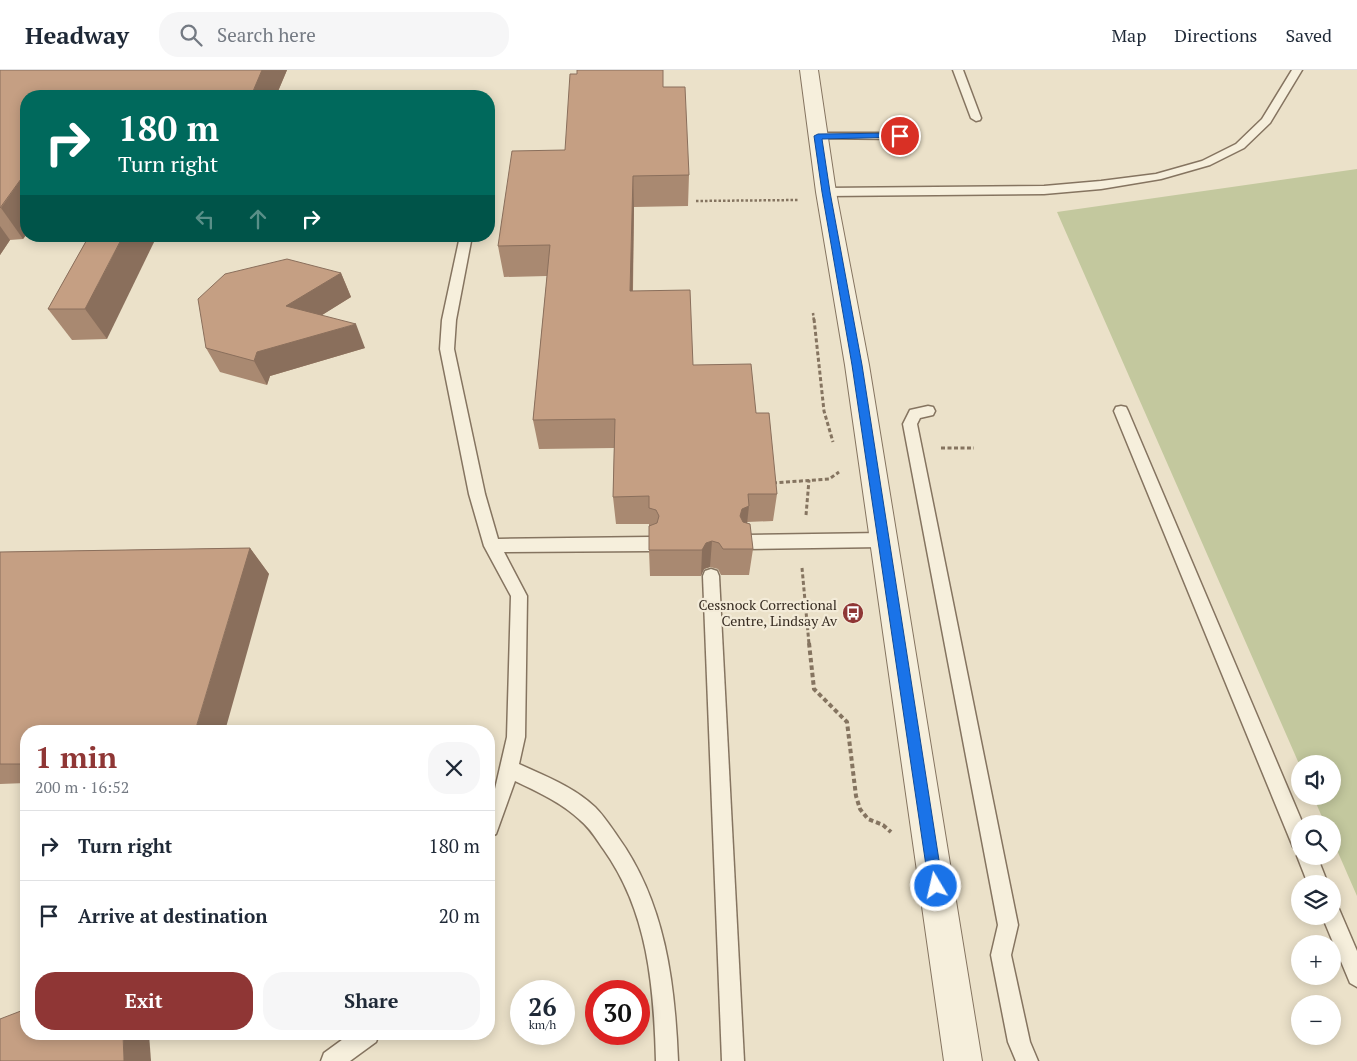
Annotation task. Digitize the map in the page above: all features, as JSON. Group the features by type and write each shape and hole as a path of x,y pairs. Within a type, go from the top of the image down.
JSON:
{"street":[{"path":"809,70 826,196 857,365 882,540 963,1061"}],"lane":[{"path":"958,70 976,118"},
{"path":"826,196 1044,190 1101,185 1157,177 1206,163 1240,146 1266,121 1297,70"},
{"path":"818,136 900,136"},
{"path":"465,242 449,320 447,349 477,494 492,546 519,596 516,737 510,769 495,810"},
{"path":"928,411 915,414 910,424 1008,925 1001,955 1019,1042 1027,1061"},
{"path":"1121,411 1291,818"},
{"path":"747,542 882,540"},
{"path":"492,546 650,544"},
{"path":"711,576 733,1061"},
{"path":"510,769 558,792 587,812 617,849 636,884 652,928 662,979 667,1034 667,1061"},
{"path":"1336,925 1357,976"},
{"path":"332,1061 360,1040"}],"path":[{"path":"696,201 826,196"},
{"path":"812,306 824,411 836,449"},
{"path":"770,484 829,479 839,471 840,466"},
{"path":"809,480 802,575 806,598 806,621 814,689 847,722 856,796 860,809 868,820 883,825 892,833"}],"green space":[{"path":"1357,169 1357,896 1341,859 1341,815 1321,815 1317,805 1341,805 1341,755 1295,755 1057,212"}],"building":[{"path":"0,70 262,70 254,90 20,90 20,180 0,208"},
{"path":"577,70 663,70 663,87 685,87 689,175 633,176 630,291 690,290 693,365 751,364 756,413 769,413 777,494 748,494 749,506 742,509 740,516 743,522 750,524 753,549 723,549 719,543 712,541 706,543 702,550 649,550 649,526 657,523 659,516 656,510 649,508 649,496 613,497 615,419 533,420 550,245 498,246 512,151 565,150 570,74 577,74"},
{"path":"86,242 120,242 85,309 48,309"},
{"path":"287,259 341,273 286,306 356,324 257,352 254,361 206,348 198,299 225,274"},
{"path":"250,548 197,725 20,725 20,764 0,764 0,552"},
{"path":"20,1011 20,1040 123,1040 124,1061 0,1061 0,1019"}],"place":[{"name":"Cessnock Correctional Centre, Lindsay Av","path":"853,613"}],"route":[{"path":"900,136 818,136 826,192 857,365 882,540 936,886"}]}
